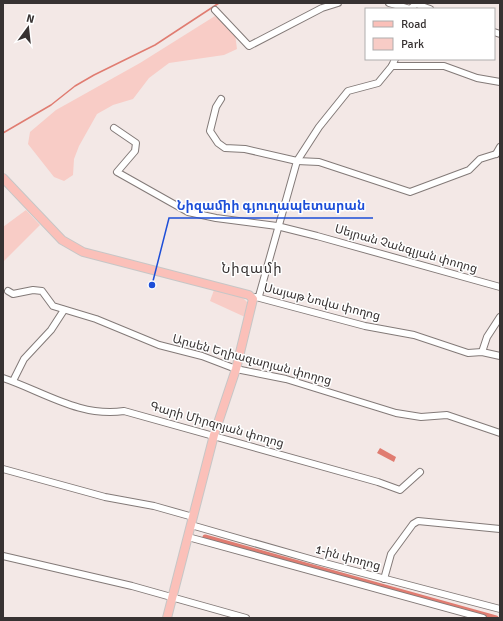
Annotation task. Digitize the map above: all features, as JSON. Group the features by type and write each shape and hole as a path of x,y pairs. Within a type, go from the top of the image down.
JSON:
{"main road":[{"name":"Սայաթ Նովա փողոց","path":"3,178 62,240 83,252 256,298"},
{"path":"167,618 214,435 236,369 256,298"}],"street":[{"path":"215,10 249,46 322,8 338,3"},
{"path":"389,3 406,8"},
{"path":"411,8 416,4 427,8"},
{"path":"256,298 297,161 319,127 348,91 378,83 392,66 395,60"},
{"path":"392,66 444,66 477,78 500,82"},
{"path":"222,99 216,107 210,132 218,143 225,148 246,149 297,161 319,162 410,192 469,170 480,159 498,156 500,146"},
{"name":"Սեյրան Չանգլյան փողոց","path":"114,128 136,143 135,151 117,172 188,212 216,218 277,226 500,287"},
{"name":"Արսեն Եղիազարյան փողոց","path":"8,291 13,294 33,290 42,291 53,306 96,319 159,346 202,356 236,369 286,379 396,413 421,417 447,415 500,433"},
{"name":"Սայաթ Նովա փողոց","path":"256,298 365,326 414,335 468,353 482,352 500,356"},
{"path":"13,381 24,359 51,330 64,310"},
{"path":"482,352 487,337 500,317"},
{"name":"Գարի Միրզոյան փողոց","path":"3,378 42,392 62,404 110,413 124,411 214,435 400,490 420,472"},
{"name":"1-ին փողոց","path":"3,469 104,497 154,506 192,521 316,561 500,609"},
{"path":"384,579 391,554 413,524 418,521 500,529"},
{"path":"188,537 437,607 483,618"},
{"path":"3,556 246,618"},
{"path":"314,572 316,561"}],"green space":[{"path":"215,16 235,34 237,49 224,55 169,63 149,78 133,99 113,105 97,114 79,146 74,159 73,175 64,181 54,177 28,144 30,132 56,110 140,63"},
{"path":"26,210 40,225 3,262 3,227"},
{"path":"214,290 242,297 248,303 245,317 210,301"}],"shaded area":[{"path":"380,448 396,457 394,462 377,453"}],"waterway":[{"path":"3,133 51,105 75,86 155,45 219,3"},
{"path":"205,537 496,618"}],"place":[{"name":"Նիզամիի գյուղապետարան","path":"152,285"}],"district":[{"name":"Նիզամի","path":"252,268"}]}
